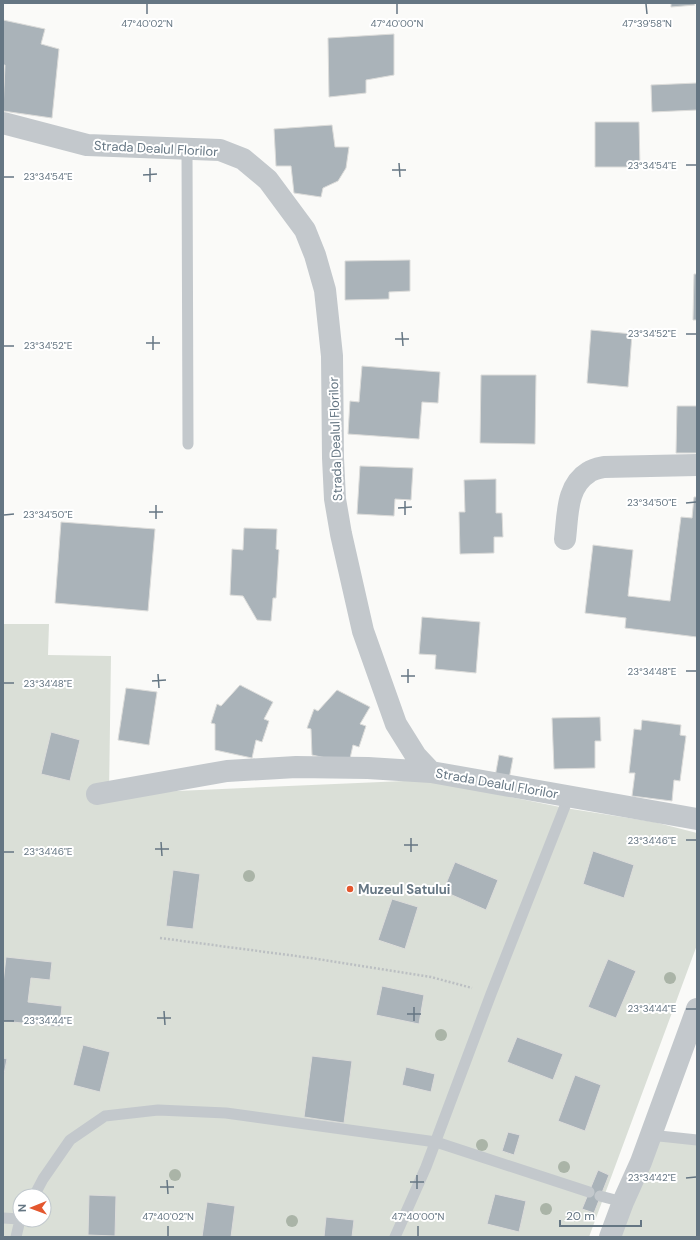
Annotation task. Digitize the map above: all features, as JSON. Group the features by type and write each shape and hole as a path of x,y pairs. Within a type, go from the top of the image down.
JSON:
{"street":[{"name":"Strada Dealul Florilor","path":"3,123 87,144 220,150 243,159 268,180 305,230 315,255 325,290 332,356 335,499 341,534 363,631 396,724 416,756 430,772 697,819"},
{"path":"565,539 570,496 578,481 590,471 604,467 697,465"},
{"path":"97,794 227,771 296,767 368,768 430,772"},
{"path":"610,1237 640,1162 697,1009"}],"lane":[{"path":"187,149 188,444"},
{"path":"395,1237 436,1142 569,796"},
{"path":"38,1188 70,1140 105,1116 158,1110 226,1114 436,1142 589,1192"},
{"path":"650,1135 697,1140"},
{"path":"600,1196 623,1202"}],"path":[{"path":"160,938 431,976 492,994"}],"shaded area":[{"name":"Muzeul Satului","path":"3,624 49,624 48,655 111,656 109,794 427,780 565,808 654,822 697,833 697,945 589,1237 3,1237"},
{"path":"650,1135 697,1139 697,1237 617,1237"}],"building":[{"path":"671,3 694,3 695,5 671,7"},
{"path":"3,20 45,29 41,44 59,49 52,118 3,111 5,65 3,65"},
{"path":"394,34 394,75 366,80 366,93 329,97 328,38"},
{"path":"697,83 697,110 652,112 651,85"},
{"path":"595,122 639,122 640,167 595,167"},
{"path":"332,125 335,147 349,147 346,168 338,181 323,188 321,197 294,193 291,166 276,166 274,129"},
{"path":"410,260 410,291 389,292 389,299 345,300 345,261"},
{"path":"694,274 697,274 697,320 693,320"},
{"path":"591,330 632,334 628,387 587,383"},
{"path":"362,366 440,372 438,403 422,402 419,439 348,434 350,401 359,402"},
{"path":"481,375 536,375 535,444 480,443"},
{"path":"677,406 697,406 697,453 676,453"},
{"path":"360,466 413,468 411,500 395,499 394,516 357,514"},
{"path":"496,479 496,513 502,513 503,537 494,537 494,553 460,554 459,512 465,512 464,480"},
{"path":"694,497 697,497 697,637 625,628 626,618 585,613 593,545 633,550 628,596 670,601 681,517 692,518"},
{"path":"61,522 155,529 148,611 55,603"},
{"path":"244,528 277,529 276,549 279,550 276,598 273,598 271,621 257,620 243,596 230,595 232,549 243,550"},
{"path":"422,617 480,622 476,673 435,669 436,655 419,654"},
{"path":"240,685 273,702 264,719 269,721 262,742 256,740 252,758 215,750 215,724 211,723 217,704 221,706"},
{"path":"126,688 157,692 149,745 118,740"},
{"path":"337,690 370,707 360,724 366,726 359,747 353,745 349,763 312,755 311,729 307,728 314,709 318,711"},
{"path":"600,717 601,741 595,741 595,768 554,769 552,718"},
{"path":"642,720 681,725 680,735 686,736 680,781 674,780 672,801 632,796 635,773 629,773 634,729 641,730"},
{"path":"51,732 80,740 70,781 41,774"},
{"path":"499,755 513,758 509,779 495,777"},
{"path":"593,851 634,865 624,898 583,884"},
{"path":"455,862 498,880 486,910 443,891"},
{"path":"173,870 200,874 193,929 166,926"},
{"path":"392,899 418,907 405,949 378,940"},
{"path":"6,957 52,962 50,980 31,978 28,1002 62,1006 60,1027 3,1021 3,984"},
{"path":"608,959 636,971 616,1018 588,1007"},
{"path":"382,986 424,995 419,1024 376,1015"},
{"path":"517,1037 563,1054 553,1080 507,1062"},
{"path":"83,1045 110,1052 100,1092 73,1085"},
{"path":"312,1056 352,1061 344,1123 304,1117"},
{"path":"3,1058 7,1059 3,1079"},
{"path":"406,1067 435,1074 431,1092 402,1085"},
{"path":"575,1075 601,1085 585,1131 558,1121"},
{"path":"508,1132 520,1135 514,1155 502,1151"},
{"path":"598,1170 609,1175 594,1213 582,1209"},
{"path":"495,1194 526,1201 519,1232 487,1224"},
{"path":"89,1195 116,1196 115,1236 88,1235"},
{"path":"207,1202 235,1206 231,1237 202,1237"},
{"path":"326,1217 354,1220 352,1237 324,1237"}],"place":[{"name":"Muzeul Satului","path":"350,889"}]}
